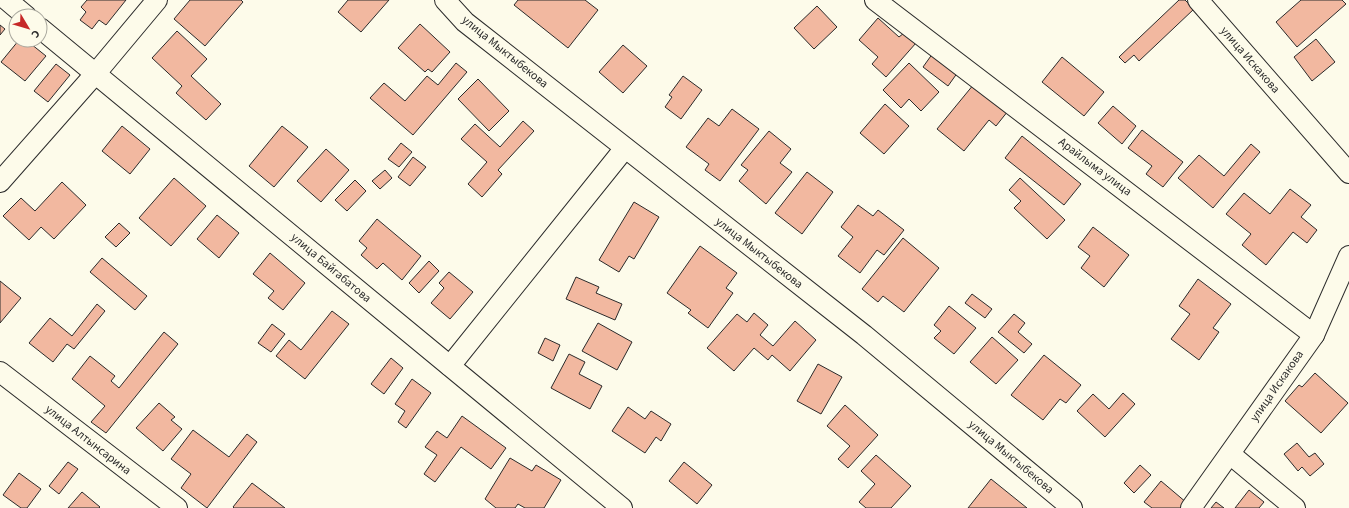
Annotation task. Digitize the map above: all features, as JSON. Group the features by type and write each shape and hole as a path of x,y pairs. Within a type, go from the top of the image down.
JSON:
{"street":[{"path":"6,0 16,8"},
{"path":"0,182 96,74 157,0"},
{"name":"улица Мыктыбекова","path":"445,0 465,22 864,335 1072,508"},
{"name":"Арайлыма улица","path":"875,0 1314,335"},
{"name":"улица Искакова","path":"1198,0 1349,173"},
{"name":"улица Байгабатова","path":"48,35 622,508"},
{"path":"450,366 625,148"},
{"name":"улица Искакова","path":"1191,508 1314,335 1349,256"},
{"name":"улица Алтынсарина","path":"0,372 177,508"},
{"path":"1230,454 1295,508"}],"building":[{"path":"87,0 126,0 106,25 99,20 92,29 80,20 86,12 81,7"},
{"path":"190,0 241,0 243,2 205,46 174,19"},
{"path":"348,0 389,0 361,32 338,12"},
{"path":"518,0 585,0 598,10 568,48 514,5"},
{"path":"1179,0 1185,0 1194,9 1139,61 1134,55 1125,63 1119,57"},
{"path":"1301,0 1342,0 1346,4 1297,47 1276,22"},
{"path":"817,6 837,27 814,49 794,28"},
{"path":"878,18 899,37 904,33 916,43 886,77 872,64 878,57 859,40"},
{"path":"420,24 450,52 432,72 428,69 425,72 398,48"},
{"path":"0,25 5,29 0,35"},
{"path":"177,31 207,59 191,76 221,104 206,120 176,93 182,86 152,58"},
{"path":"1316,39 1335,62 1312,81 1294,57"},
{"path":"623,45 647,66 623,93 599,72"},
{"path":"12,48 36,48 46,56 25,81 1,62"},
{"path":"933,53 958,72 948,86 923,67"},
{"path":"1062,57 1104,92 1084,116 1042,82"},
{"path":"456,63 467,72 413,135 370,98 384,83 405,101 427,76 438,85"},
{"path":"909,63 939,92 921,111 909,99 901,108 883,90"},
{"path":"56,64 70,75 48,102 34,91"},
{"path":"683,76 702,90 681,119 665,107 672,97 669,95"},
{"path":"478,79 509,111 489,131 458,99"},
{"path":"974,84 1008,111 996,126 989,120 964,151 937,129"},
{"path":"885,104 909,126 884,154 860,133"},
{"path":"1113,106 1136,126 1122,144 1098,123"},
{"path":"732,109 759,129 720,181 705,170 709,164 686,147 708,118 719,126"},
{"path":"523,121 534,131 498,170 502,174 482,197 468,184 487,162 461,139 475,124 500,147"},
{"path":"122,126 150,149 130,174 102,151"},
{"path":"282,126 308,147 274,187 249,166"},
{"path":"1142,130 1183,162 1163,187 1146,174 1152,166 1128,148"},
{"path":"769,131 791,149 780,163 792,172 766,204 739,181 748,170 741,165"},
{"path":"1022,136 1081,184 1064,205 1005,158"},
{"path":"401,143 412,152 399,167 388,159"},
{"path":"1251,144 1260,152 1213,208 1178,178 1199,155 1224,176"},
{"path":"326,149 349,170 321,202 297,181"},
{"path":"413,157 426,167 410,186 398,177"},
{"path":"385,170 392,178 380,189 372,181"},
{"path":"807,172 833,192 802,234 775,213"},
{"path":"174,178 206,206 171,246 139,218"},
{"path":"1020,178 1065,220 1047,239 1014,208 1021,201 1009,190"},
{"path":"355,180 366,191 347,211 335,200"},
{"path":"62,182 86,205 54,239 41,227 29,240 3,216 21,198 35,211"},
{"path":"1290,189 1311,205 1301,217 1317,230 1307,243 1293,232 1266,265 1242,245 1251,234 1226,214 1244,193 1270,214"},
{"path":"634,202 659,217 634,259 629,256 619,272 599,260"},
{"path":"858,205 873,216 878,210 904,230 884,255 877,250 860,273 838,256 853,237 841,227"},
{"path":"217,215 239,233 219,258 197,239"},
{"path":"377,219 421,256 402,280 383,263 377,269 361,255 367,248 359,241"},
{"path":"119,223 130,233 116,247 105,237"},
{"path":"1093,227 1129,255 1104,287 1081,268 1090,256 1078,247"},
{"path":"903,238 939,268 904,312 883,296 878,302 862,289"},
{"path":"700,246 737,273 726,288 733,293 708,328 688,313 691,310 667,293"},
{"path":"270,253 305,283 283,310 268,298 274,291 253,274"},
{"path":"102,258 147,296 135,310 90,272"},
{"path":"429,261 439,271 419,293 409,283"},
{"path":"449,272 473,292 450,319 431,303 444,288 439,283"},
{"path":"576,277 599,287 596,293 622,304 615,320 566,299"},
{"path":"1198,279 1231,304 1213,328 1219,332 1199,360 1171,339 1190,314 1179,306"},
{"path":"0,281 21,298 0,323"},
{"path":"972,294 992,309 985,318 965,303"},
{"path":"97,304 105,311 74,349 67,344 53,362 29,343 50,318 72,336"},
{"path":"949,306 976,328 954,354 934,338 941,331 934,325"},
{"path":"332,311 349,324 305,379 276,356 289,340 301,350"},
{"path":"754,313 768,325 760,335 773,346 795,321 816,340 790,371 772,355 768,360 754,348 734,371 707,348 737,314 747,322"},
{"path":"1014,314 1025,323 1018,332 1032,344 1024,353 998,332"},
{"path":"598,323 632,342 617,370 582,351"},
{"path":"272,324 285,334 271,352 258,343"},
{"path":"164,332 178,344 106,433 91,422 105,406 72,379 90,356 115,376 111,381 119,388"},
{"path":"992,337 1018,360 996,384 970,362"},
{"path":"545,338 560,345 553,361 538,353"},
{"path":"569,354 585,362 579,374 602,386 590,409 551,388"},
{"path":"1044,355 1081,385 1066,403 1060,399 1043,420 1011,395"},
{"path":"391,358 403,368 384,394 371,384"},
{"path":"818,364 842,377 821,414 797,401"},
{"path":"1315,373 1348,403 1321,433 1285,401 1299,385 1302,387"},
{"path":"412,379 431,393 406,428 398,422 405,411 395,404"},
{"path":"1123,393 1135,404 1105,437 1077,411 1093,394 1109,409"},
{"path":"159,403 175,417 171,420 182,429 163,451 136,428"},
{"path":"845,405 878,435 848,468 838,459 850,446 827,426"},
{"path":"628,407 645,419 651,411 671,424 661,441 656,437 645,453 612,431"},
{"path":"462,416 506,448 491,469 461,447 435,482 424,474 437,455 425,447 437,431 447,438"},
{"path":"193,430 229,457 247,434 257,442 207,508 181,488 191,474 171,459"},
{"path":"1297,443 1309,457 1315,453 1324,464 1310,476 1302,467 1298,471 1284,454"},
{"path":"876,455 911,486 891,508 866,508 859,502 875,484 861,471"},
{"path":"510,458 532,471 536,465 561,480 544,508 525,508 518,504 515,508 496,508 485,499"},
{"path":"68,462 78,469 59,494 49,486"},
{"path":"684,462 712,485 697,504 669,481"},
{"path":"1140,465 1151,475 1134,493 1124,483"},
{"path":"19,473 41,489 27,508 21,508 3,495"},
{"path":"991,479 1027,508 968,508"},
{"path":"1161,481 1187,503 1183,508 1152,508 1144,502"},
{"path":"252,483 285,508 234,508 233,507"},
{"path":"1249,490 1264,502 1259,508 1235,508"},
{"path":"82,492 100,507 68,508"},
{"path":"1216,502 1224,508 1211,508"}]}
